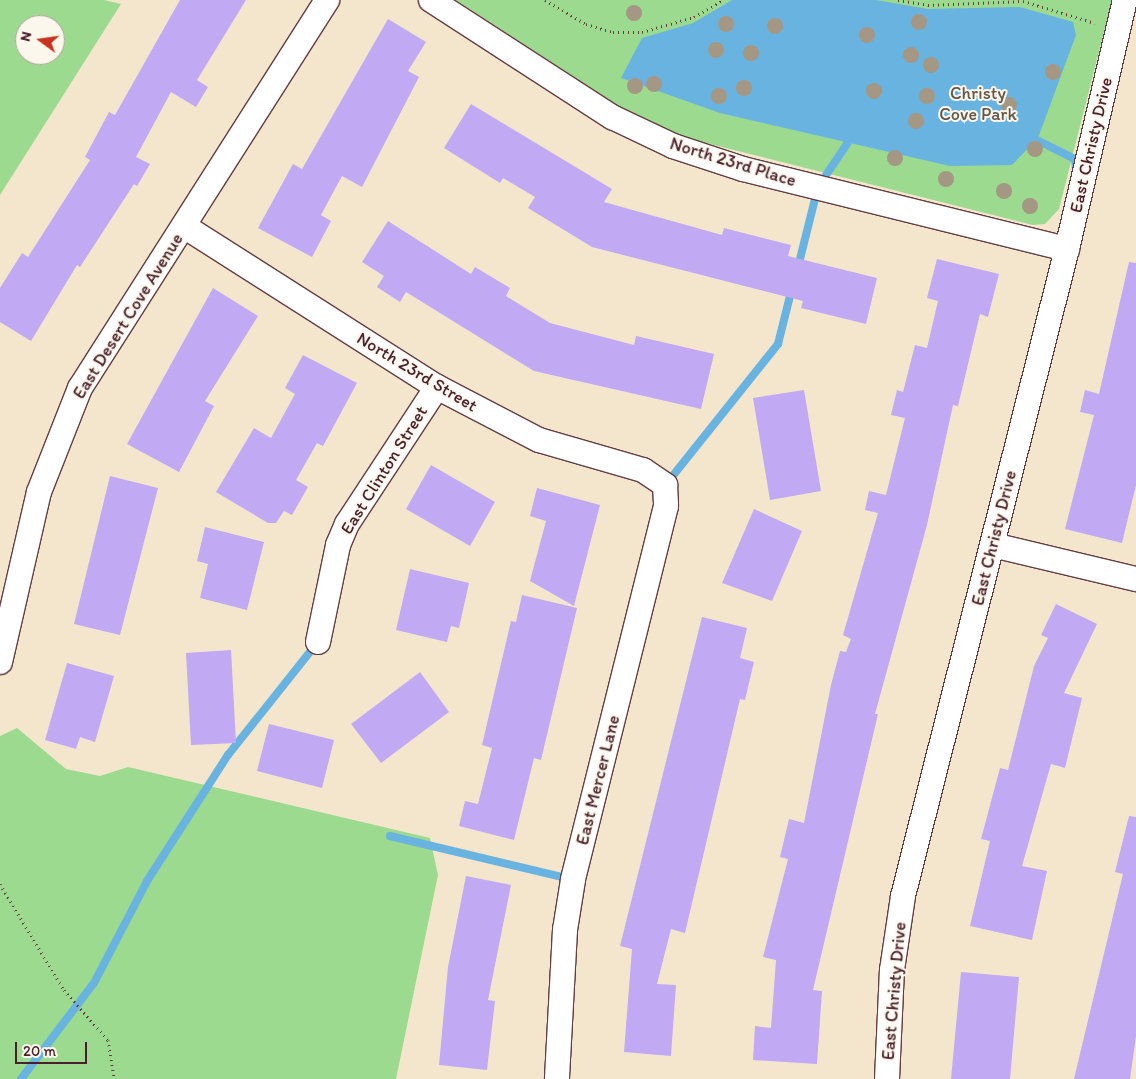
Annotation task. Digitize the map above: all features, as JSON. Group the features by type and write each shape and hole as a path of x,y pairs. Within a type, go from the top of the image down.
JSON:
{"street":[{"name":"East Desert Cove Avenue","path":"0,662 38,492 80,388 327,0"},
{"name":"North 23rd Place","path":"431,0 612,117 673,146 743,169 1067,249"},
{"name":"East Christy Drive","path":"887,1079 892,970 903,896 1067,249 1125,0"},
{"name":"North 23rd Street","path":"184,226 437,387 539,440 643,470 665,485"},
{"name":"East Clinton Street","path":"318,642 338,545 347,524 437,387"},
{"name":"East Mercer Lane","path":"557,1079 565,930 573,880 666,506 665,485"},
{"path":"993,544 1136,580"}],"path":[{"path":"545,0 586,24 613,32 642,32 694,17 724,0"},
{"path":"898,0 928,5 1023,0 1102,24"},
{"path":"0,884 64,990 108,1040 114,1079"}],"green space":[{"path":"0,0 104,0 121,4 0,195"},
{"name":"Christy Cove Park","path":"456,0 1112,0 1059,209 1045,224 1033,225 686,138 619,106"},
{"path":"17,728 66,769 100,776 128,767 430,838 438,875 396,1079 0,1079 0,736"}],"water":[{"path":"732,0 876,0 928,9 1020,7 1073,22 1076,35 1038,138 1012,165 950,166 720,113 621,78 642,38 693,23"}],"building":[{"path":"180,0 246,0 197,80 208,87 196,107 171,92 136,157 150,164 137,186 134,184 80,267 77,265 31,341 0,322 0,288 22,253 28,257 90,160 85,157 109,112 115,115"},
{"path":"388,19 426,42 408,71 419,77 362,187 342,176 321,215 331,221 312,257 258,228 293,164 302,169"},
{"path":"471,104 612,189 604,202 722,235 724,228 791,245 788,256 877,278 866,324 801,308 803,301 592,247 528,208 535,197 503,178 500,183 444,148"},
{"path":"388,221 471,274 475,267 510,288 506,296 550,323 634,345 636,336 714,354 701,409 534,371 406,292 400,302 377,287 384,276 362,262"},
{"path":"937,259 999,274 988,317 980,314 958,406 953,405 927,525 875,714 878,714 813,990 822,991 817,1064 753,1060 755,1026 771,1028 776,960 763,957 788,859 780,857 789,819 804,823 831,685 840,651 846,652 851,639 843,635 878,513 865,510 869,491 886,495 905,418 891,415 897,390 903,392 915,345 927,348 938,301 927,298"},
{"path":"1129,262 1136,263 1136,485 1122,543 1065,529 1094,415 1080,412 1085,390 1099,394"},
{"path":"213,288 258,316 205,401 214,406 179,472 127,444"},
{"path":"303,355 357,383 323,446 317,443 296,480 308,487 292,515 284,511 276,523 268,523 216,492 254,428 271,438 295,394 285,388"},
{"path":"804,390 821,491 770,500 753,398"},
{"path":"431,465 495,502 470,546 406,509"},
{"path":"110,476 158,488 120,635 74,624"},
{"path":"537,488 600,505 574,606 530,581 546,521 530,516"},
{"path":"754,509 802,531 772,601 722,583"},
{"path":"205,527 264,542 247,610 200,598 208,564 197,561"},
{"path":"410,569 469,583 459,628 451,626 447,642 396,630"},
{"path":"522,595 577,608 541,760 534,758 514,840 459,826 465,801 478,804 492,748 482,745 511,621 516,622"},
{"path":"1056,604 1097,624 1064,693 1082,698 1065,768 1051,764 1022,866 1047,871 1032,940 970,926 990,841 981,839 1000,768 1008,770 1034,666 1048,638 1041,635"},
{"path":"702,617 747,628 740,658 754,662 745,700 740,699 685,933 671,929 657,984 676,985 671,1056 624,1052 632,949 620,946"},
{"path":"231,650 236,743 191,745 186,653"},
{"path":"67,663 114,676 95,742 80,737 76,749 45,740"},
{"path":"420,672 449,712 381,763 351,724"},
{"path":"269,724 334,740 322,788 257,771"},
{"path":"1129,816 1136,817 1136,1036 1130,1079 1074,1079 1123,874 1115,872"},
{"path":"466,876 511,885 488,1000 495,1001 487,1070 439,1065 448,967"},
{"path":"961,972 1019,977 1010,1079 951,1079"}],"waterway":[{"path":"798,267 818,187 853,135"},
{"path":"1029,136 1075,159 1076,171"},
{"path":"667,483 778,344 792,288"},
{"path":"21,1079 94,983 147,881 228,755 317,643"},
{"path":"390,836 571,879"}]}
